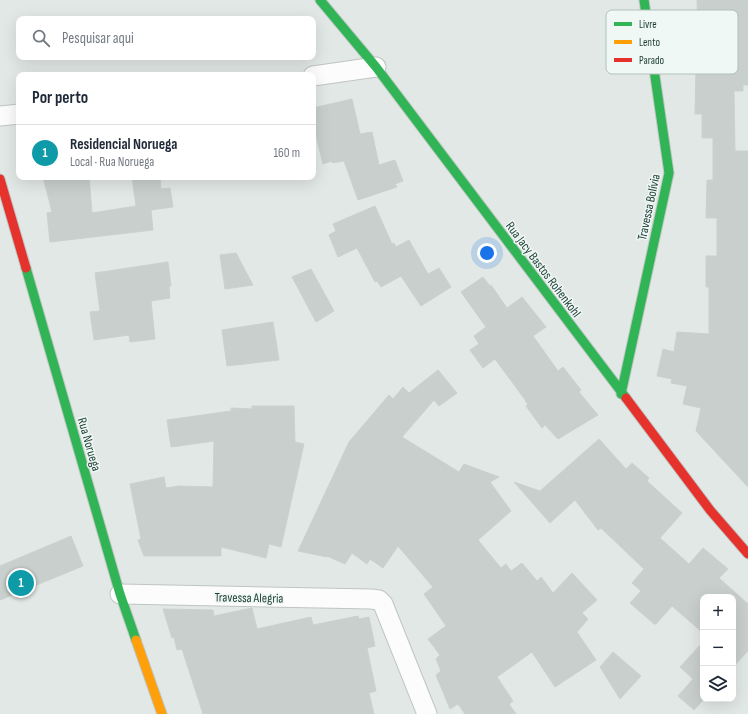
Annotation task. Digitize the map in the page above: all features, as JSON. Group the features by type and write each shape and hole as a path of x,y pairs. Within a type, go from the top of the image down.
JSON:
{"street":[{"name":"Rua Jacy Bastos Rohenkohl","path":"320,0 376,67 621,394 710,510 748,554"},
{"name":"Travessa Bolívia","path":"644,0 645,10"},
{"path":"316,76 376,67"},
{"name":"Travessa Bolívia","path":"621,394 669,173 655,74"},
{"path":"0,116 16,114"},
{"name":"Rua Noruega","path":"0,179 120,594 162,714"},
{"name":"Travessa Alegria","path":"120,594 379,600 383,604 427,714"}],"building":[{"path":"697,0 748,0 748,85 743,85 743,91 734,91 735,151 748,151 748,487 696,431 701,408 683,404 687,386 671,383 672,379 657,376 663,349 674,352 677,332 709,334 709,287 706,287 706,256 717,256 717,218 706,218 707,180 713,180 713,138 702,138 702,114 695,114 696,74 738,74 738,10 697,10"},
{"path":"352,99 360,134 372,132 379,165 395,160 403,181 395,184 397,187 358,200 344,161 332,163 332,161 323,164 316,135 316,107"},
{"path":"44,180 89,180 92,213 136,206 132,180 160,180 161,189 170,188 173,207 151,210 153,230 50,242 47,213 52,212"},
{"path":"375,206 392,244 394,243 396,247 409,240 428,274 439,268 451,287 421,306 401,276 381,287 377,281 375,282 357,248 338,257 329,235 336,231 333,224"},
{"path":"236,253 253,285 225,289 220,255"},
{"path":"168,262 171,286 169,286 170,298 151,301 155,339 130,342 129,335 94,340 90,312 100,311 95,273"},
{"path":"311,269 334,311 316,322 292,277"},
{"path":"483,277 490,286 491,285 507,308 522,297 546,327 533,336 558,371 563,367 581,390 579,392 598,415 558,439 545,425 542,428 526,406 528,404 526,401 495,359 483,368 470,350 479,344 474,336 486,327 461,292"},
{"path":"273,322 279,360 227,366 222,330"},
{"path":"438,370 457,393 439,406 434,400 402,437 459,472 464,464 499,477 490,482 511,511 478,540 501,568 506,564 511,571 522,563 537,581 541,577 553,593 572,573 597,600 582,613 588,619 577,632 596,660 555,687 532,652 497,677 513,701 509,704 516,714 465,714 458,704 450,709 436,675 441,671 436,659 440,655 428,639 446,626 424,594 433,587 398,546 383,568 370,559 367,564 352,553 345,564 327,556 298,551 349,442 389,395 393,399 403,387 409,393"},
{"path":"252,406 294,406 295,442 304,444 281,547 269,544 266,558 221,547 221,556 144,556 138,540 141,539 130,484 164,477 166,488 179,486 213,487 214,441 171,447 167,420 231,411 231,408 252,409"},
{"path":"599,439 626,469 632,463 649,478 647,481 682,513 660,538 689,564 703,548 728,569 719,578 748,604 748,651 736,664 736,594 700,594 700,630 672,606 656,624 654,624 630,603 641,591 632,583 644,569 601,528 598,530 575,500 550,523 514,482 540,491"},
{"path":"71,536 83,566 0,600 0,566"},
{"path":"252,608 257,629 311,617 313,625 358,616 359,619 369,617 375,646 367,648 376,691 369,693 374,714 203,714 182,649 177,650 174,637 172,638 163,609 213,610 214,616"},
{"path":"700,645 700,702 701,702 694,710 678,696 693,679 680,667"},
{"path":"613,652 641,676 620,699 600,667"}],"traffic: fast":[{"path":"320,0 376,67 626,398"},
{"path":"644,0 645,10"},
{"path":"621,394 669,173 655,74"},
{"path":"26,268 120,594 136,640"}],"traffic: slow":[{"path":"136,640 162,714"}],"traffic: jam":[{"path":"0,179 26,268"},
{"path":"626,398 710,510 748,554"}],"place":[{"name":"Residencial Noruega","path":"21,583"}]}
